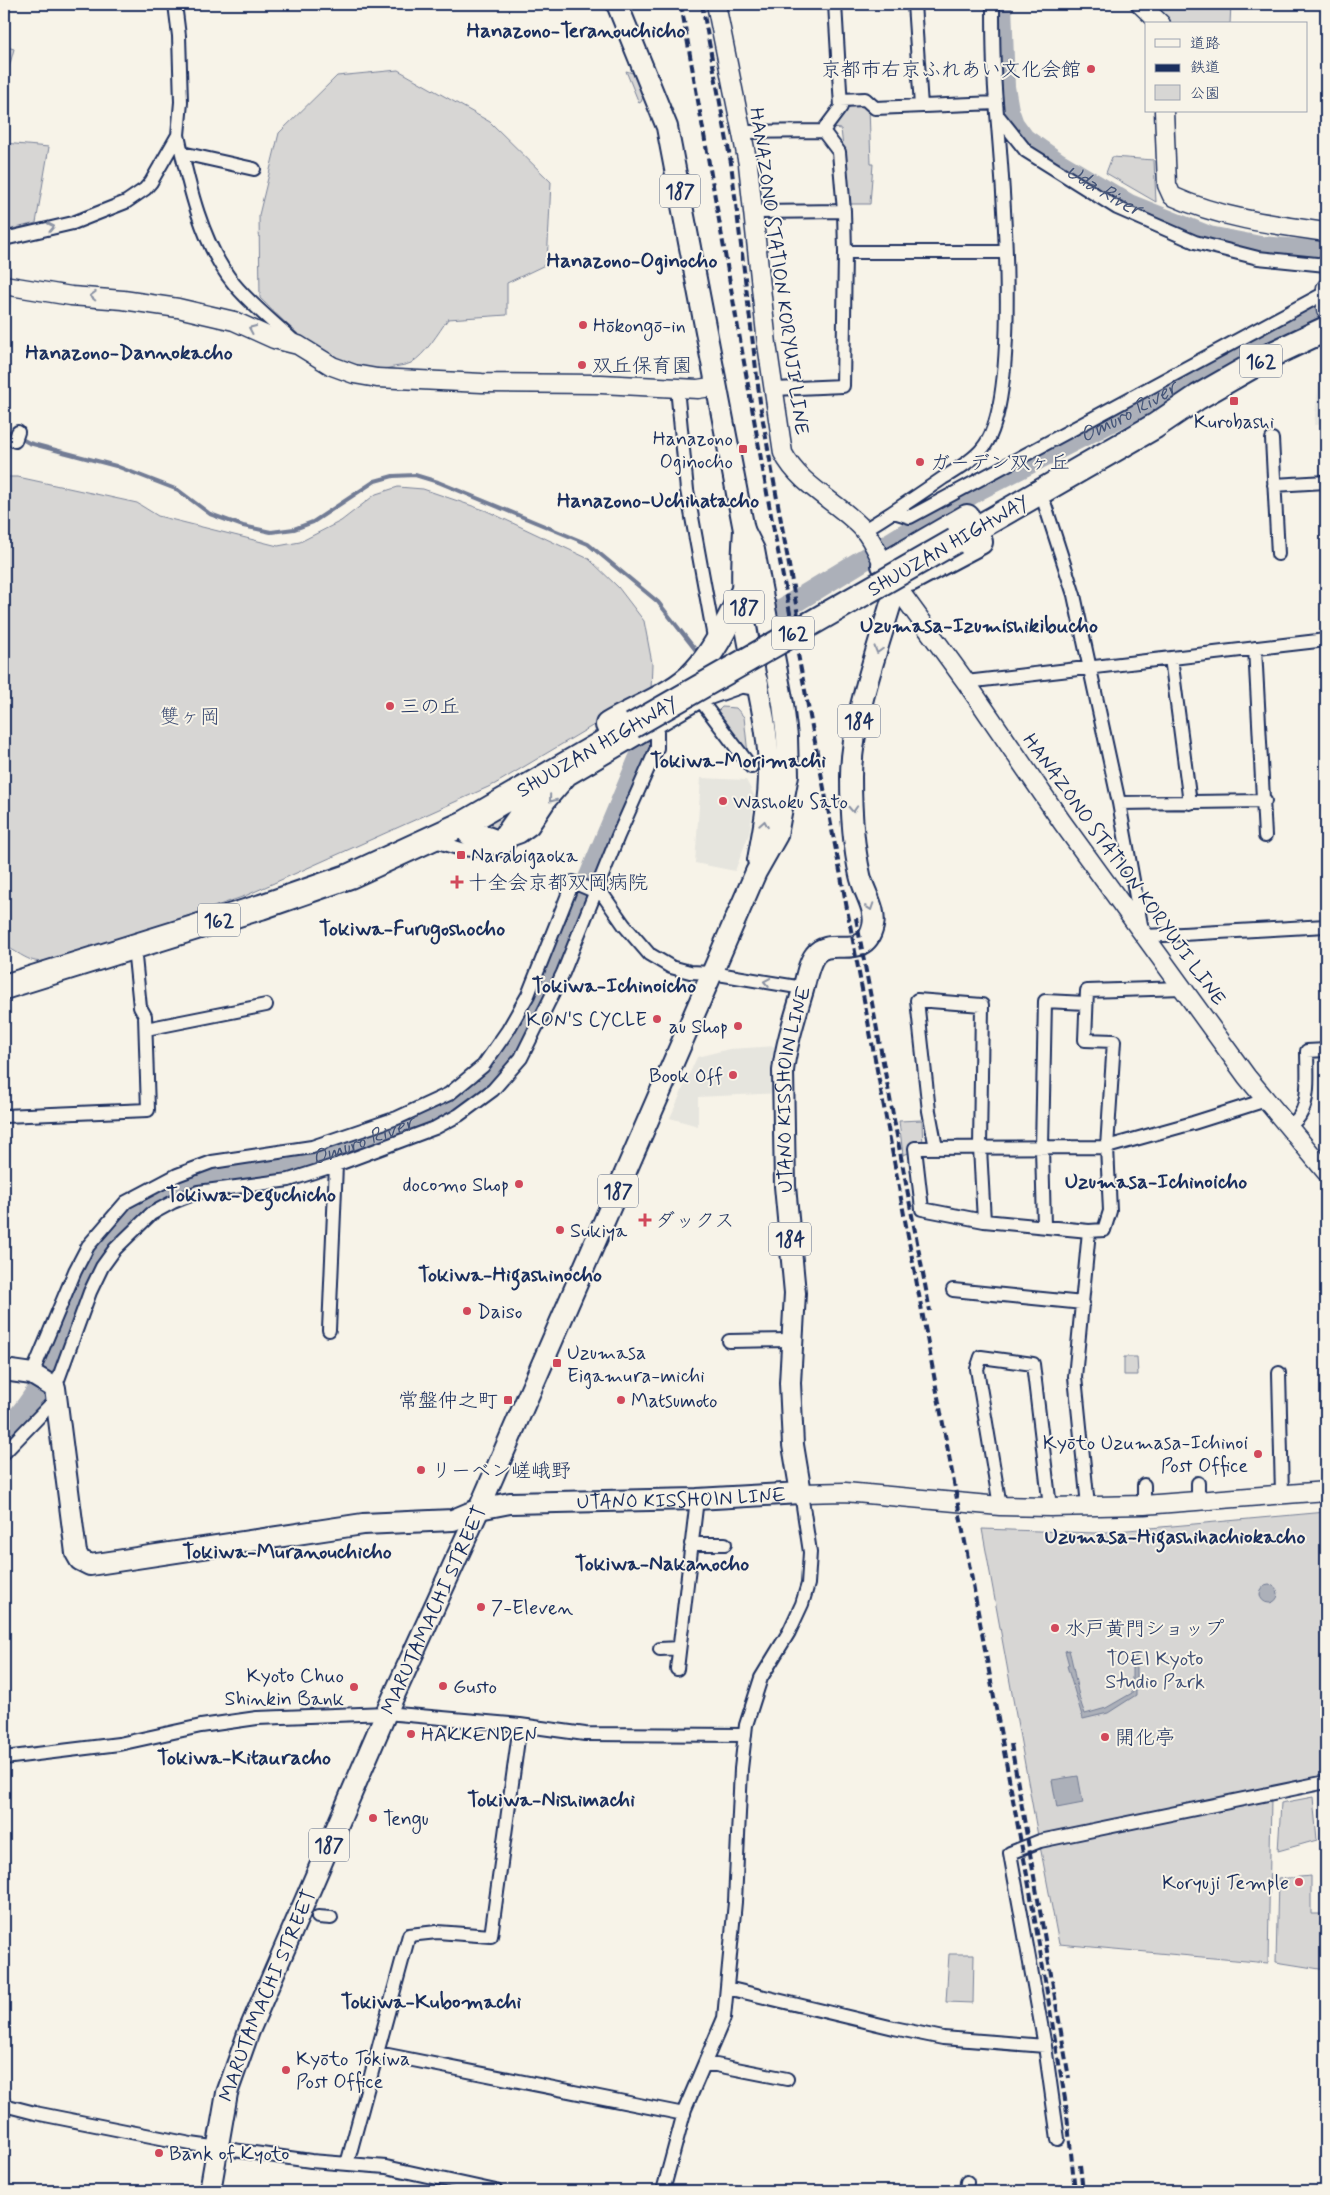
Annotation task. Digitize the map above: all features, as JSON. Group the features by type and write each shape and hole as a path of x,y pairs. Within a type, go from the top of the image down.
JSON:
{"highway":[{"name":"SHUUZAN HIGHWAY","path":"1202,401 1275,353 1326,330"},
{"name":"SHUUZAN HIGHWAY","path":"4,987 134,947 350,876 465,823 1155,426 1202,401 1326,344"},
{"path":"896,586 965,551 1147,448 1177,428 1202,401"},
{"path":"882,562 1138,420 1202,401"},
{"path":"555,770 501,844 470,833 465,823 499,790 629,712 664,695 695,673 715,646 743,592"},
{"path":"684,681 712,676 724,684 756,683"}],"main road":[{"name":"MARUTAMACHI STREET","path":"617,4 667,127 744,530 744,614 764,723 769,772 767,810 756,872"},
{"name":"HANAZONO STATION KORYUJI LINE","path":"716,4 742,132 754,212 767,344 783,453 790,467 867,536 882,562"},
{"path":"1140,4 1159,22"},
{"path":"1164,112 1167,184 1172,196 1221,212 1279,226 1326,232"},
{"path":"4,285 71,296 100,296 178,308 234,321 274,339 298,345 332,366 354,374 377,378 482,383 601,384 698,389 717,386"},
{"name":"MARUTAMACHI STREET","path":"210,2191 227,2093 249,2031 386,1713 479,1509 756,872 778,835 788,775 787,737 783,704 754,550 744,530"},
{"path":"882,562 896,586"},
{"path":"757,567 755,623 763,670 762,677 756,683 774,693 783,704"},
{"name":"HANAZONO STATION KORYUJI LINE","path":"896,586 966,682 1062,822 1183,988 1266,1100 1326,1172"},
{"name":"UTANO KISSHOIN LINE","path":"46,1384 76,1553 80,1560 90,1565 363,1524 453,1520 479,1509 510,1503 801,1493 794,1445 790,1383 795,1292 785,1186 783,1071 785,1052 803,988 815,954 828,947 857,947 862,945 873,926 872,909 860,875 853,824 852,756 866,692 896,586"},
{"path":"4,1370 46,1384"},
{"path":"801,1493 845,1492 1000,1506 1050,1507 1198,1502 1326,1491"}],"street":[{"path":"175,4 180,36 181,102 178,135 202,224 226,274 252,303 298,345"},
{"path":"823,131 841,107 835,4"},
{"path":"914,4 921,106"},
{"path":"867,536 894,512 982,449 990,436 998,411 1004,370 1006,334 1005,252 993,4"},
{"path":"841,100 865,100 875,108 921,106 997,109"},
{"path":"997,109 1026,151 1116,208 1195,242 1258,258 1326,265"},
{"path":"742,132 823,131"},
{"path":"774,389 843,386 844,211 839,152 823,131"},
{"path":"4,239 74,222 126,202 151,182 178,135"},
{"path":"182,153 254,169"},
{"path":"754,212 844,211"},
{"path":"845,252 1005,252"},
{"path":"894,512 910,517 1326,297"},
{"path":"429,839 461,849 474,850 501,844 521,836 532,828 550,801 570,778 701,701 724,684 704,591 687,490 677,388"},
{"path":"1272,439 1278,554"},
{"path":"1274,485 1326,482"},
{"path":"1044,505 1074,595 1119,803 1144,934 1326,926"},
{"path":"966,682 1326,640"},
{"path":"1254,648 1266,836"},
{"path":"1171,658 1190,802"},
{"path":"701,701 751,767"},
{"path":"4,1453 46,1384 102,1267 115,1249 151,1214 173,1202 198,1192 289,1180 336,1166 435,1128 459,1115 493,1090 521,1058 563,973 595,891 656,748 657,726"},
{"path":"1119,803 1265,801"},
{"path":"46,1384 75,1271 88,1246 126,1202 177,1175 212,1162 312,1147 397,1118 449,1094 483,1066 508,1030 528,995 573,882 603,895 624,925 649,954 671,967 690,972 712,973 803,988"},
{"path":"4,1116 148,1110 145,1016 140,1007 134,947"},
{"path":"1183,988 1087,992 1085,1040 1114,1041 1107,1147 1110,1211 1104,1230 1089,1231 984,1221 922,1209 915,1148 1107,1147 1193,1124 1266,1100"},
{"path":"936,1148 928,1111 917,1000 982,1005 980,1148 984,1221"},
{"path":"1044,1226 1042,1147 1045,1001 1086,1003"},
{"path":"146,1029 266,1005"},
{"path":"1288,1126 1300,1116 1304,1103 1308,1078 1307,1051 1326,1050"},
{"path":"329,1330 336,1166"},
{"path":"1088,1506 1075,1377 1089,1231"},
{"path":"953,1290 1083,1303"},
{"path":"728,1341 792,1340"},
{"path":"1000,1506 977,1369 981,1357 1033,1364 1050,1507"},
{"path":"1279,1373 1282,1495"},
{"path":"1198,1483 1198,1502"},
{"path":"1144,1485 1144,1505"},
{"path":"664,2191 684,2114 724,2018 745,1735 753,1701 762,1678 789,1632 802,1604 808,1584 810,1552 801,1493"},
{"path":"677,1669 697,1498"},
{"path":"691,1544 725,1544"},
{"path":"660,1649 679,1648"},
{"path":"4,1758 119,1744 201,1726 257,1718 386,1713 520,1725 585,1734 745,1735"},
{"path":"347,2164 409,1936 437,1932 491,1936 520,1725"},
{"path":"1058,2139 1045,2046 1010,1853 1040,1841 1326,1782"},
{"path":"727,1988 943,2038 1045,2046"},
{"path":"378,2053 684,2114"},
{"path":"704,2065 716,2065 787,2079"},
{"path":"4,2105 191,2144 311,2161 416,2172 496,2191"}],"shaded area":[{"path":"4,292 14,292 4,332"},
{"path":"1326,356 1326,424 1314,425 1321,361"},
{"path":"4,435 12,440 10,458 4,459"},
{"path":"701,778 746,780 755,797 749,834 735,871 695,863"},
{"name":"Book Off","path":"777,1046 779,1093 698,1097 698,1126 670,1118 697,1057 729,1049"},
{"path":"1265,1585 1273,1585 1278,1590 1276,1601 1265,1603 1260,1598 1260,1590"},
{"path":"1069,1650 1085,1714 1106,1708 1132,1693 1132,1655 1136,1655 1136,1695 1108,1713 1083,1719 1067,1666 1069,1665 1065,1651"},
{"path":"1078,1776 1083,1803 1057,1808 1052,1780"},
{"path":"4,2182 44,2191 4,2191"}],"green space":[{"path":"1148,4 1231,4 1230,22 1167,22"},
{"path":"4,46 14,49 4,86"},
{"path":"398,70 490,122 551,182 547,264 507,283 507,315 448,319 427,349 411,363 389,368 370,369 351,366 317,349 260,298 259,215 279,133 337,76"},
{"path":"626,71 633,73 643,97 639,103"},
{"path":"855,103 865,104 869,108 871,164 873,164 870,204 849,204 841,129 832,128 834,120"},
{"path":"4,143 49,147 36,223 4,231"},
{"path":"1112,157 1154,160 1156,202 1106,173"},
{"name":"雙ヶ岡","path":"4,477 18,477 137,503 158,516 278,546 300,542 341,521 376,494 398,487 423,489 487,511 589,559 618,587 644,621 652,663 651,691 495,784 245,896 67,958 41,962 30,960 8,947 4,947"},
{"path":"722,707 736,708 744,717 748,754 722,720 718,711"},
{"path":"514,807 494,835 482,823"},
{"path":"922,1120 923,1148 903,1155 899,1121"},
{"path":"1124,1357 1137,1357 1138,1375 1124,1375"},
{"name":"TOEI Kyoto Studio Park","path":"1326,1512 1326,1777 1038,1836 982,1529 1095,1533"},
{"path":"1313,1797 1317,1840 1278,1851 1281,1803"},
{"path":"1271,1798 1268,1963 1059,1944 1040,1846"},
{"path":"1311,1876 1311,1914 1326,1914 1326,1970 1276,1962 1278,1879"},
{"path":"949,1954 974,1954 973,2003 946,2002"}],"waterway":[{"name":"Uda River","path":"1001,4 1004,87 1008,110 1013,124 1024,139 1058,163 1129,205 1209,237 1260,247 1326,252"},
{"name":"Omuro River","path":"778,612 979,489 1131,411 1211,365 1326,307"},
{"path":"4,429 29,443 116,466 178,490 210,514 243,526 271,532 294,529 313,522 375,481 393,476 415,475 438,482 588,544 658,602 698,653"},
{"name":"Omuro River","path":"4,1435 31,1401 42,1383 92,1260 118,1225 136,1210 173,1190 213,1175 241,1169 292,1163 335,1151 445,1107 476,1088 490,1076 517,1043 535,1007 643,750"}],"tram line":[{"path":"4,2187 20,2191"}],"railway":[{"path":"681,4 770,510 840,871 1030,1891 1066,2105 1075,2191"},
{"path":"702,4 731,163 761,410 803,643"},
{"path":"856,918 930,1311"},
{"path":"1011,1744 1069,2078"},
{"path":"1080,2165 1083,2191"}],"place":[{"name":"京都市右京ふれあい文化会館","path":"1091,69"},
{"name":"Hōkongō-in","path":"583,325"},
{"name":"双丘保育園","path":"582,365"},
{"name":"Kurobashi","path":"1234,401"},
{"name":"Hanazono Oginocho","path":"743,449"},
{"name":"ガーデン双ヶ丘","path":"920,462"},
{"name":"三の丘","path":"390,706"},
{"name":"Washoku Sato","path":"723,801"},
{"name":"Narabigaoka","path":"461,855"},
{"name":"十全会京都双岡病院","path":"457,882"},
{"name":"KON'S CYCLE","path":"657,1019"},
{"name":"au Shop","path":"738,1026"},
{"name":"Book Off","path":"733,1075"},
{"name":"docomo Shop","path":"519,1184"},
{"name":"ダックス","path":"645,1220"},
{"name":"Sukiya","path":"560,1230"},
{"name":"Daiso","path":"467,1311"},
{"name":"Uzumasa Eigamura-michi","path":"557,1363"},
{"name":"常盤仲之町","path":"508,1400"},
{"name":"Matsumoto","path":"621,1400"},
{"name":"Kyōto Uzumasa-Ichinoi Post Office","path":"1258,1454"},
{"name":"リーベン嵯峨野","path":"421,1470"},
{"name":"7-Eleven","path":"481,1607"},
{"name":"水戸黄門ショップ","path":"1055,1628"},
{"name":"Gusto","path":"443,1686"},
{"name":"Kyoto Chuo Shinkin Bank","path":"354,1687"},
{"name":"HAKKENDEN","path":"411,1734"},
{"name":"開化亭","path":"1105,1737"},
{"name":"Tengu","path":"373,1818"},
{"name":"Koryuji Temple","path":"1299,1882"},
{"name":"Kyōto Tokiwa Post Office","path":"286,2070"},
{"name":"Bank of Kyoto","path":"159,2153"}],"district":[{"name":"Hanazono-Teranouchicho","path":"576,30"},
{"name":"Hanazono-Oginocho","path":"632,260"},
{"name":"Hanazono-Dannokacho","path":"129,352"},
{"name":"Hanazono-Uchihatacho","path":"658,500"},
{"name":"Uzumasa-Izumishikibucho","path":"979,625"},
{"name":"Tokiwa-Morimachi","path":"738,760"},
{"name":"Tokiwa-Furugoshocho","path":"412,928"},
{"name":"Tokiwa-Ichinoicho","path":"614,985"},
{"name":"Uzumasa-Ichinoicho","path":"1156,1181"},
{"name":"Tokiwa-Deguchicho","path":"251,1194"},
{"name":"Tokiwa-Higashinocho","path":"510,1274"},
{"name":"Uzumasa-Higashihachiokacho","path":"1175,1536"},
{"name":"Tokiwa-Muranouchicho","path":"287,1551"},
{"name":"Tokiwa-Nakanocho","path":"662,1563"},
{"name":"Tokiwa-Kitauracho","path":"244,1757"},
{"name":"Tokiwa-Nishimachi","path":"551,1799"},
{"name":"Tokiwa-Kubomachi","path":"431,2001"}]}
